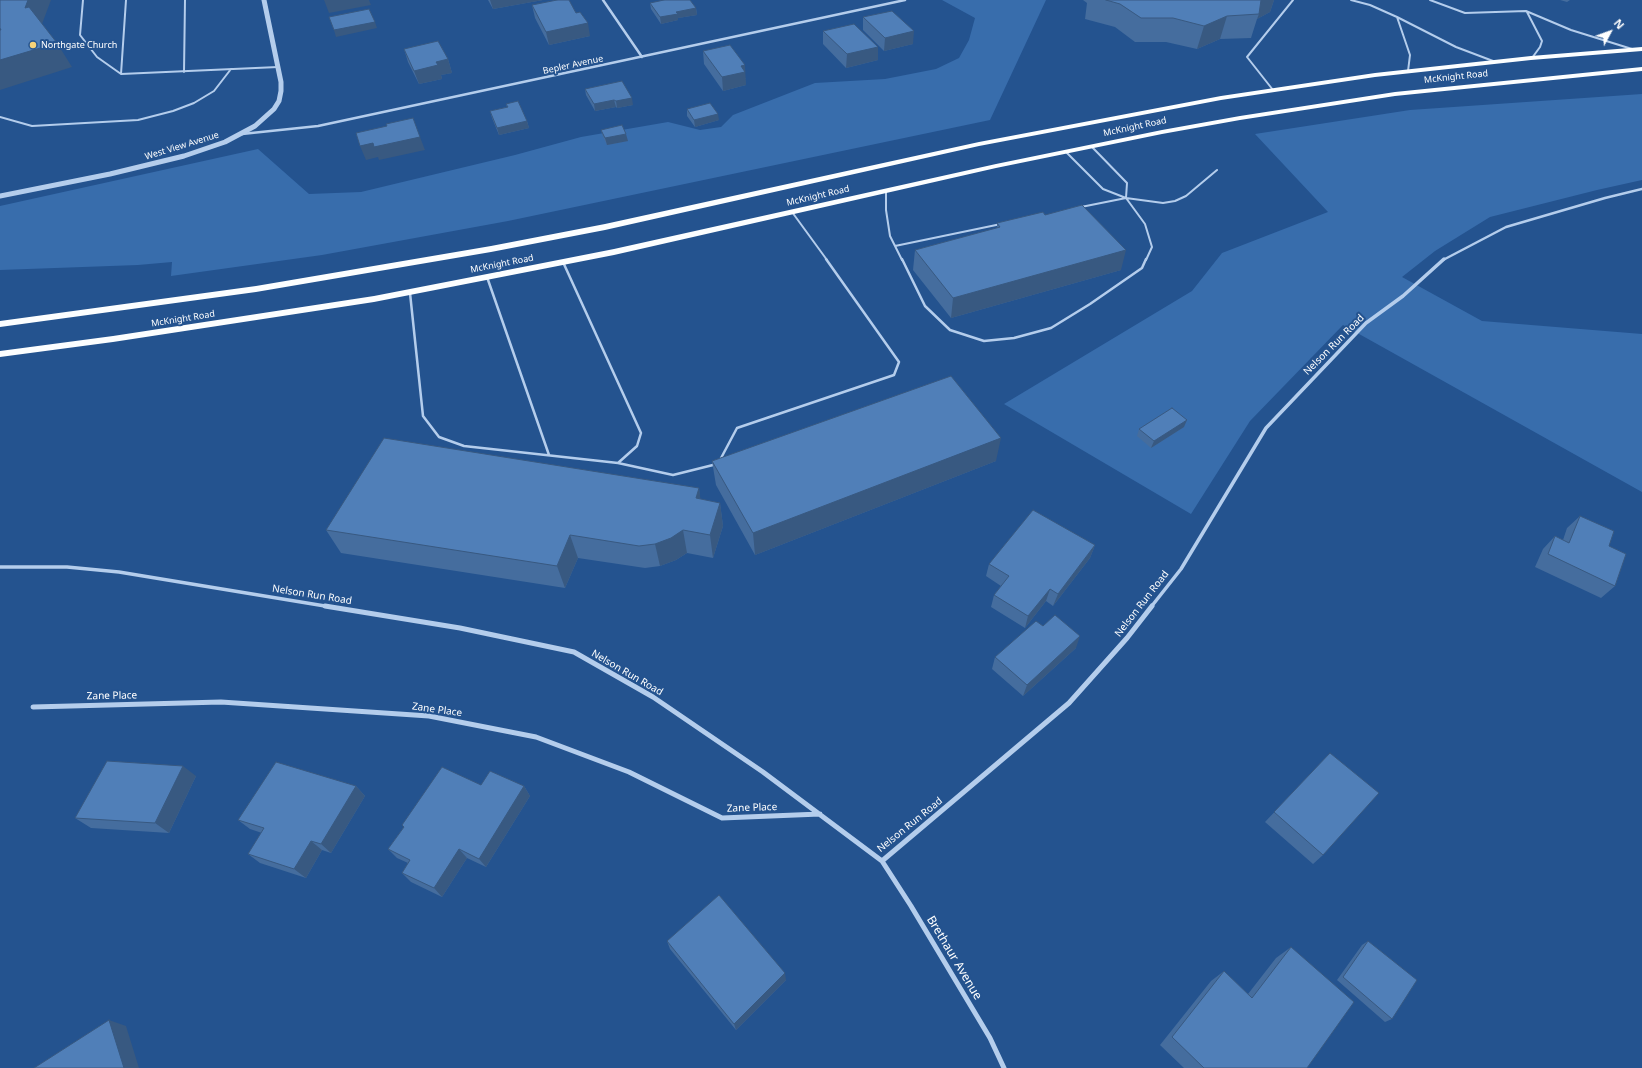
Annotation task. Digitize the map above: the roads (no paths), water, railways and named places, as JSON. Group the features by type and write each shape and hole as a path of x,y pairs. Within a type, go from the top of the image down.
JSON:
{"highway":[{"name":"McKnight Road","path":"0,324 256,289 491,249 604,227 1055,129 1143,112 1273,90 1408,71 1531,58 1642,49"},
{"name":"McKnight Road","path":"0,354 113,340 245,320 487,278 1066,152 1162,132 1240,118 1395,94 1642,69"}],"street":[{"name":"West View Avenue","path":"0,196 73,182 161,162 207,149 241,134 266,118 279,101 281,91 278,67 264,0"},
{"path":"603,0 642,58"},
{"name":"Bepler Avenue","path":"241,134 318,126 642,58 905,0"},
{"name":"Nelson Run Road","path":"0,566 67,566 119,572 460,628 574,652 653,697 763,772 882,861 1069,703 1127,638 1181,569 1266,428 1366,323 1403,296 1446,258 1506,227 1605,198 1642,189"},
{"name":"Zane Place","path":"33,707 220,702 429,716 536,736 628,772 722,818 820,814"},
{"name":"Brethaur Avenue","path":"882,861 911,906 990,1038 1004,1068"}],"lane":[{"path":"84,0 80,36 97,57 121,74 278,67"},
{"path":"121,74 126,0"},
{"path":"184,72 185,0"},
{"path":"1273,90 1247,57 1293,0"},
{"path":"1352,0 1370,5 1456,47 1494,62"},
{"path":"1430,0 1465,13 1526,11 1571,30 1634,50"},
{"path":"1526,11 1542,42 1531,58"},
{"path":"1397,17 1410,55 1408,71"},
{"path":"0,117 32,126 138,120 173,112 194,103 214,91 231,69"},
{"path":"886,191 887,216 890,236 925,306 950,330 984,341 1014,338 1051,328 1142,268 1152,247 1144,224 1126,198 1127,183 1092,147"},
{"path":"1066,152 1103,189 1126,198 1163,203 1175,202 1186,196 1217,170"},
{"path":"1080,207 1126,198"},
{"path":"410,292 423,416 439,437 464,446 618,463 673,475 718,464 737,428 894,375 900,362 792,212"},
{"path":"895,246 1003,223"},
{"path":"563,262 641,433 637,446 618,463"},
{"path":"487,278 549,455"}],"place":[{"name":"Northgate Church","path":"33,45"}]}
